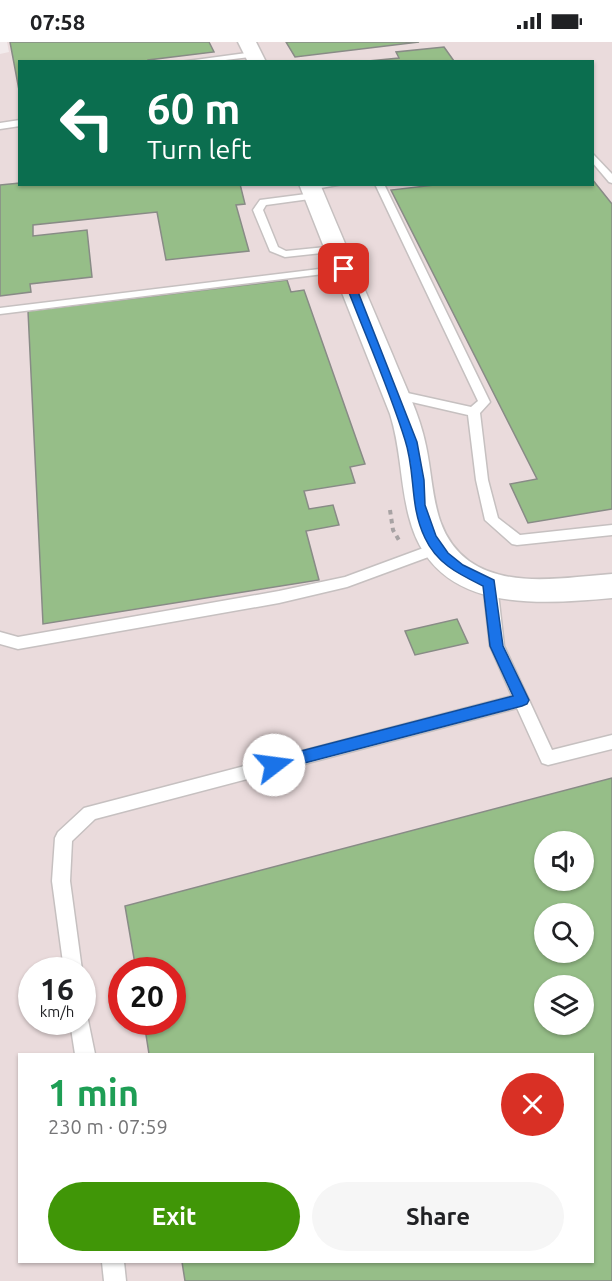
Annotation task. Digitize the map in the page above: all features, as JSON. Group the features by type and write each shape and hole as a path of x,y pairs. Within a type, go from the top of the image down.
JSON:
{"street":[{"path":"311,189 412,442 419,505 431,537 443,556 458,568 489,584 511,589 553,591 612,586"}],"lane":[{"path":"198,60 253,52"},
{"path":"0,126 18,123"},
{"path":"594,158 612,180"},
{"path":"328,186 263,202 258,210 274,249 285,254 340,259"},
{"path":"380,186 484,402 474,412"},
{"path":"0,311 340,259"},
{"path":"394,394 474,412"},
{"path":"474,412 482,480 492,520 517,540 612,530"},
{"path":"0,638 18,643 279,597 347,582 438,548"},
{"path":"489,584 496,646 548,758 612,742"},
{"path":"71,957 61,881 64,838 90,813 522,700"},
{"path":"82,1035 84,1053"},
{"path":"113,1263 116,1281"}],"shaded area":[{"path":"7,42 612,42 612,1281 0,1281 0,54 9,52"}],"building":[{"path":"10,42 209,42 214,52 148,60 18,60 18,85"},
{"path":"286,42 419,42 295,57"},
{"path":"444,47 453,60 378,60 399,58 396,52"},
{"path":"594,182 612,204 612,509 528,523 510,484 537,479 391,190 426,186 594,186"},
{"path":"18,183 18,186 240,186 245,204 236,205 249,251 166,260 157,212 33,225 33,236 87,230 92,277 30,284 31,292 0,296 0,185"},
{"path":"287,280 291,292 304,290 365,464 350,467 355,483 304,491 309,509 333,505 339,525 306,531 319,580 43,624 28,311"},
{"path":"457,619 468,643 415,655 405,631"},
{"path":"612,778 612,1281 185,1281 182,1263 594,1263 594,1053 149,1053 146,1035 186,1035 186,957 134,957 125,906"}],"route":[{"path":"274,765 522,700 496,646 489,584 472,577 443,556 431,537 419,505 412,442 366,320 344,269"}]}
